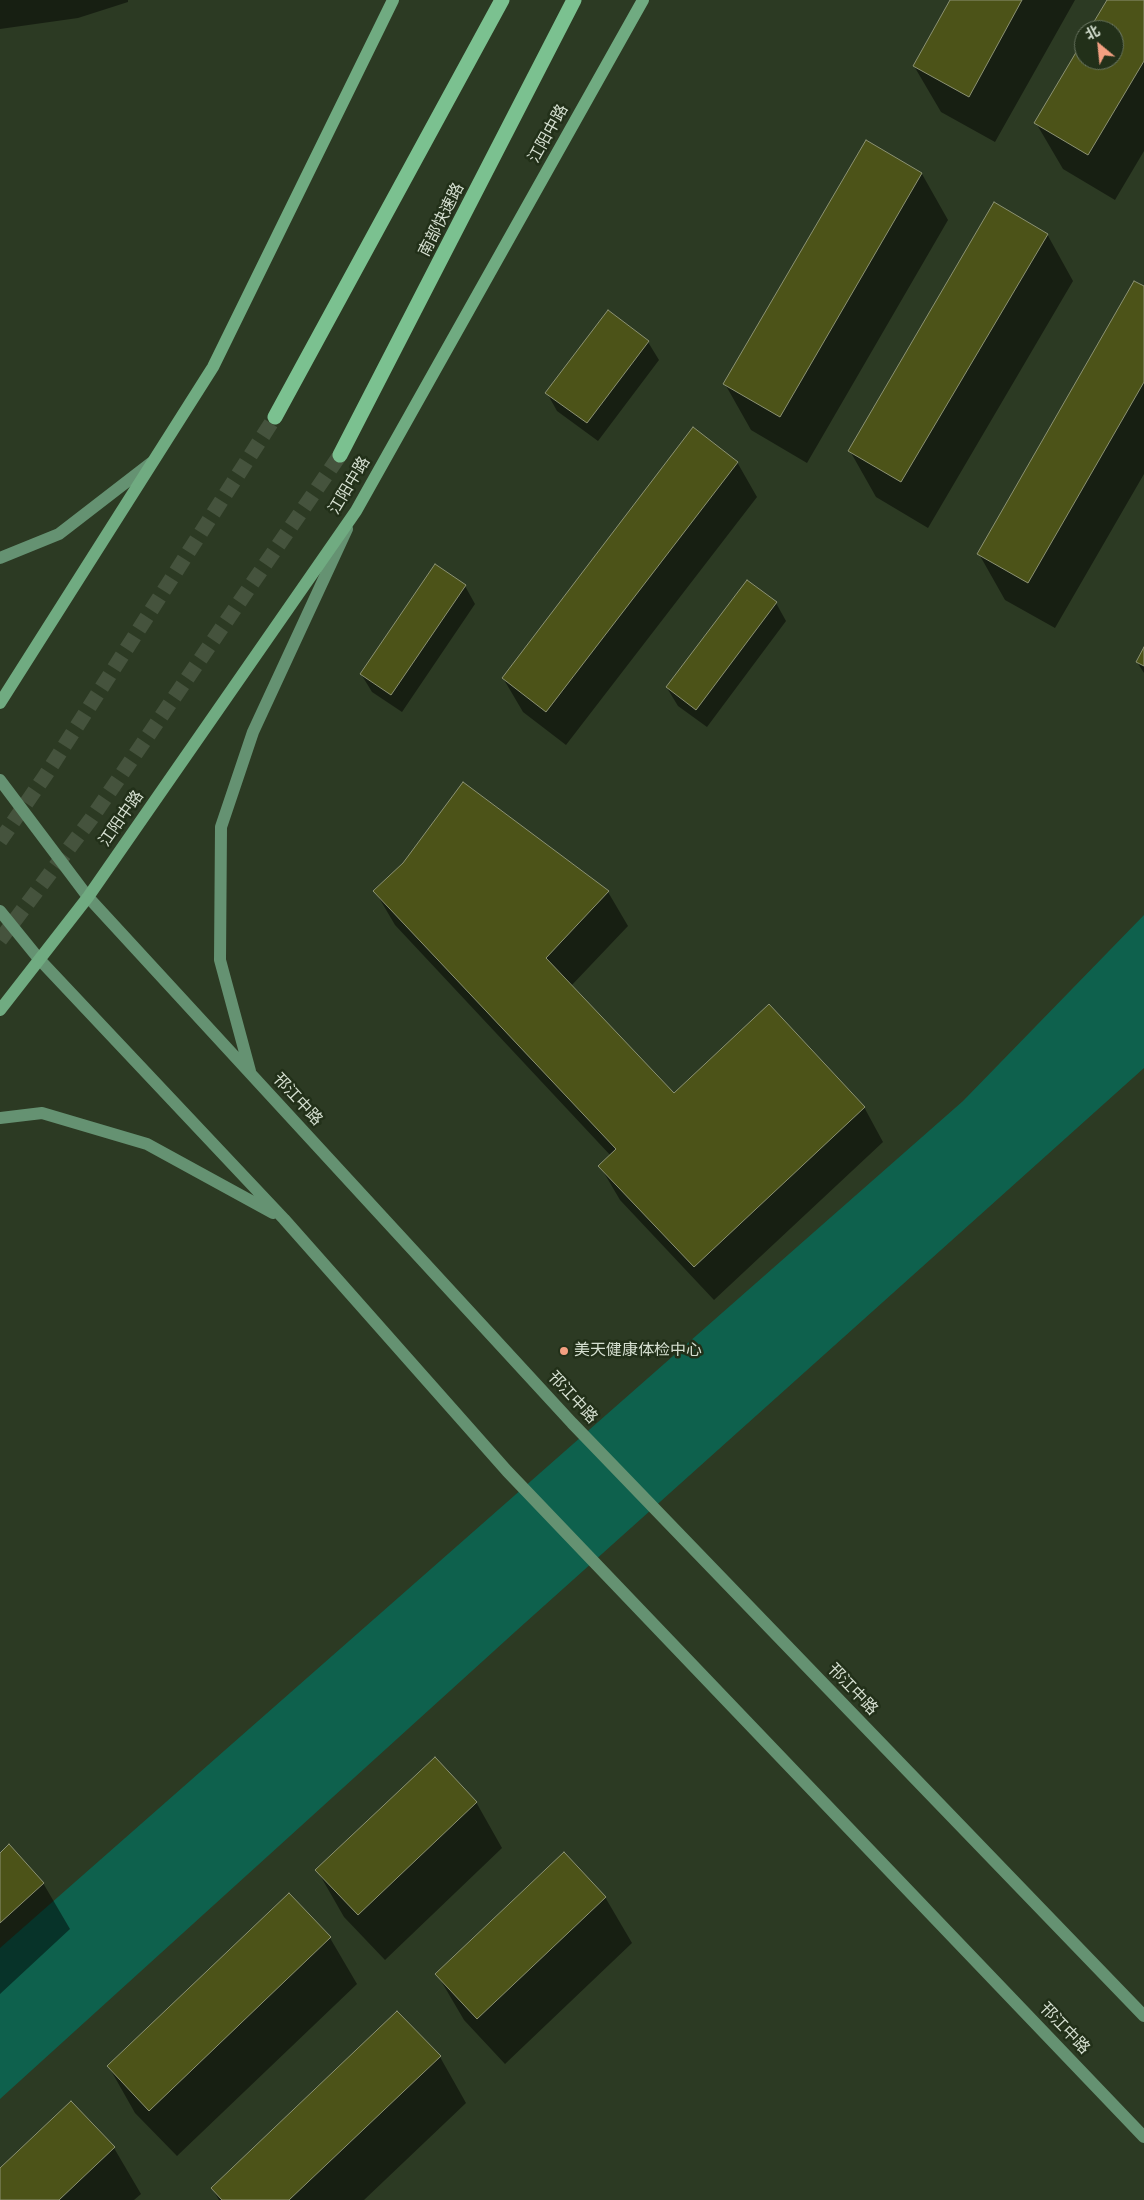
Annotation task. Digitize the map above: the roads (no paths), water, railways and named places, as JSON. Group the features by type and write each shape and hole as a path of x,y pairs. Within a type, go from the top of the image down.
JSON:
{"highway":[{"path":"275,417 502,0"},
{"name":"南部快速路","path":"340,455 574,0"}],"main road":[{"path":"0,703 213,367 393,0"},
{"name":"江阳中路","path":"0,1010 88,897 356,511 643,0"},
{"path":"0,558 59,534 155,460"},
{"path":"251,1074 220,960 221,827 253,732 356,511"},
{"name":"邗江中路","path":"0,780 88,897 572,1423 1144,2016"},
{"name":"邗江中路","path":"0,911 39,959 284,1219 507,1471 1144,2137"},
{"path":"0,1118 42,1113 147,1144 284,1219"}],"water":[{"path":"1144,915 1144,1068 516,1631 0,2099 0,1948 963,1101"}],"tunnel":[{"path":"0,841 45,776 275,417"},
{"path":"0,940 91,819 340,455"}],"place":[{"name":"美天健康体检中心","path":"564,1351"}]}
